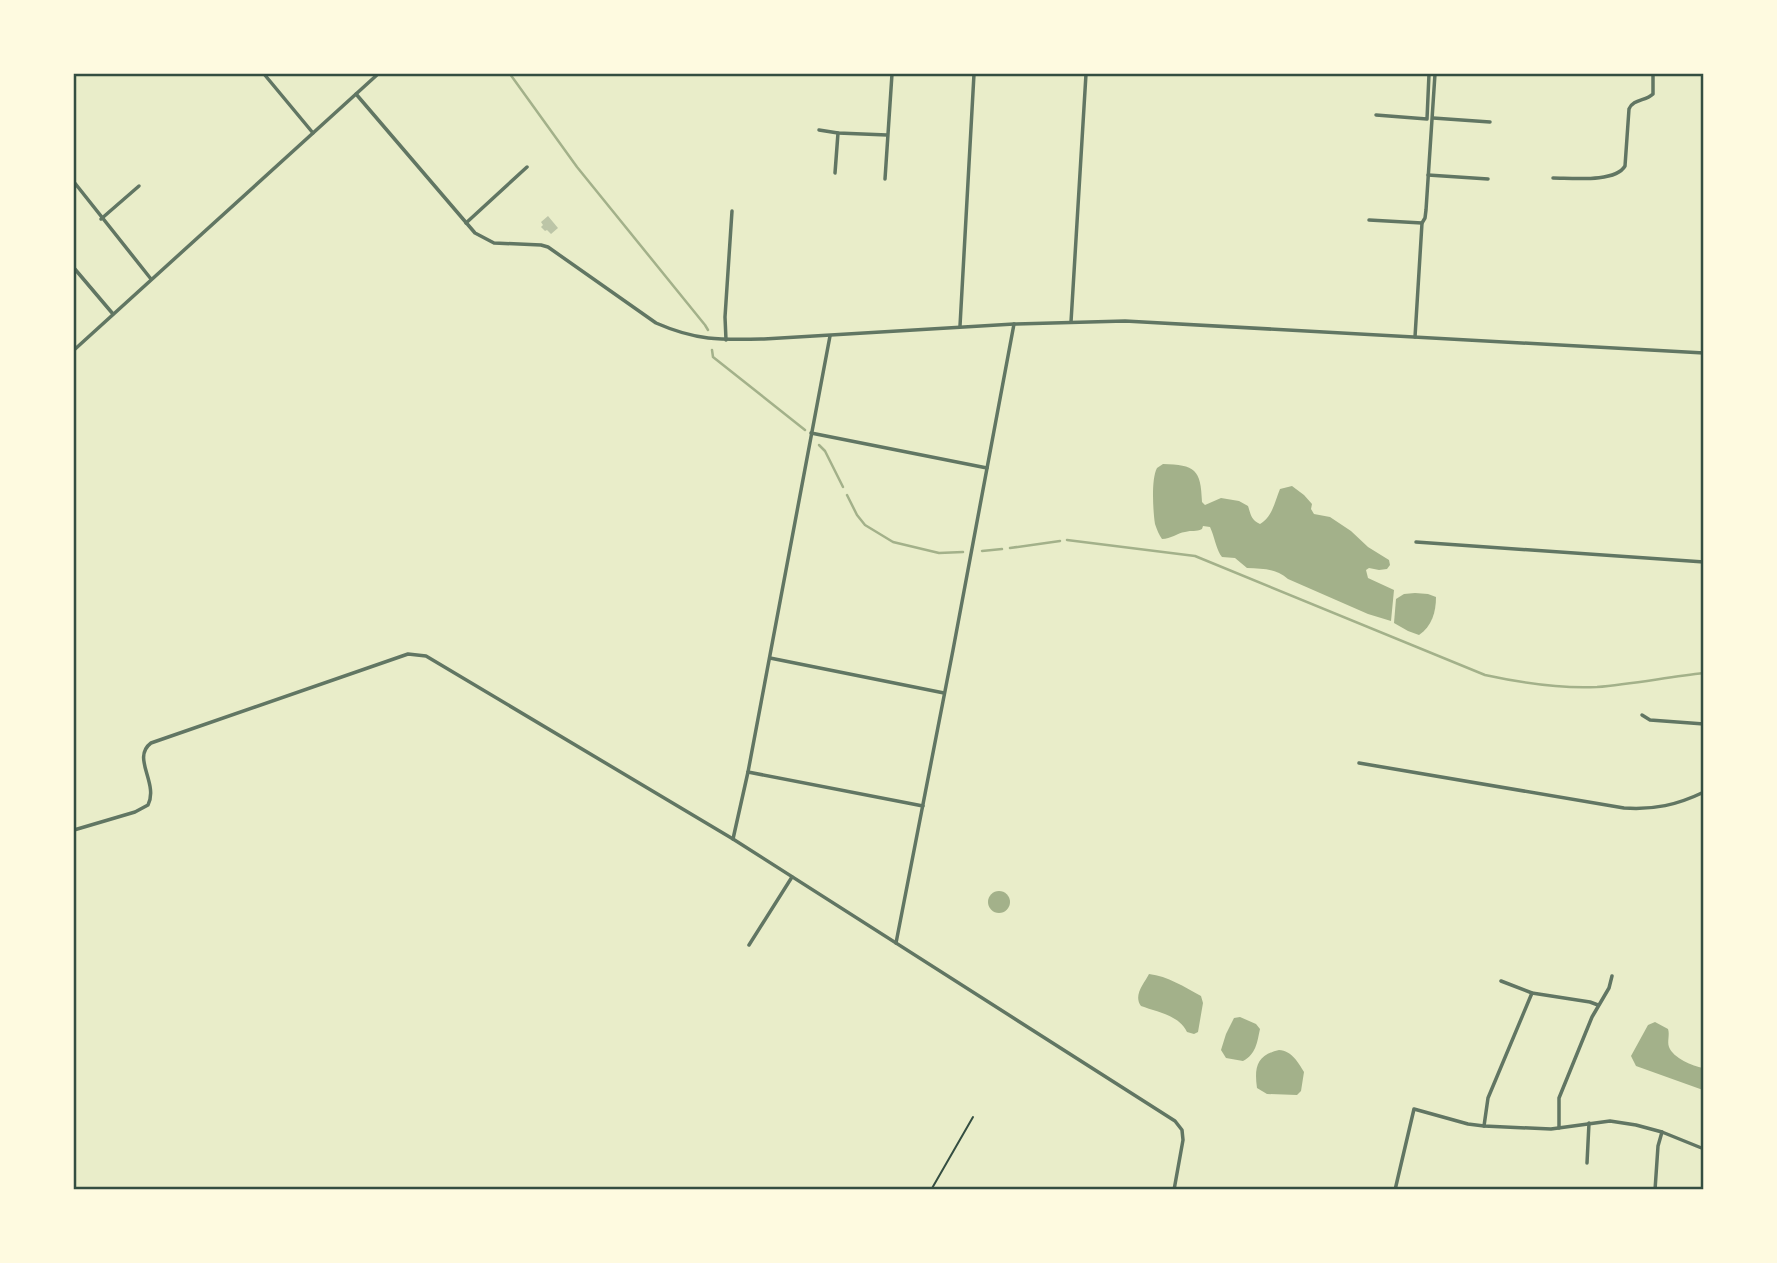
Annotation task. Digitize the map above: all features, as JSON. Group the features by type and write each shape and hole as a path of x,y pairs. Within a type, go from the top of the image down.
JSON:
{"street":[{"path":"264,74 313,132"},
{"path":"74,351 378,74"},
{"path":"885,179 892,74"},
{"path":"960,327 974,74"},
{"path":"1071,322 1086,74"},
{"path":"1376,115 1427,118 1429,74"},
{"path":"1415,337 1435,74"},
{"path":"1553,178 1589,179 1623,171 1629,109 1635,102 1653,94 1653,74"},
{"path":"356,94 475,233 494,243 541,245 553,250 656,323 694,336 726,340 1014,324 1138,321 1703,353"},
{"path":"1433,118 1490,122"},
{"path":"819,130 838,134 887,135"},
{"path":"835,173 838,134"},
{"path":"466,223 527,167"},
{"path":"1428,175 1488,179"},
{"path":"74,182 151,280"},
{"path":"102,219 139,187"},
{"path":"726,340 732,211"},
{"path":"1369,220 1422,223"},
{"path":"74,268 113,315"},
{"path":"896,943 1014,324"},
{"path":"733,839 830,335"},
{"path":"811,433 987,468"},
{"path":"1416,542 1703,562"},
{"path":"74,830 135,813 148,805 152,793 143,757 144,750 151,743 408,654 426,656 733,839 1175,1121 1182,1130 1183,1140 1174,1189"},
{"path":"769,658 944,693"},
{"path":"1642,715 1650,720 1703,724"},
{"path":"1703,738 1703,756"},
{"path":"1359,763 1625,808 1662,807 1682,802 1703,792"},
{"path":"748,772 923,806"},
{"path":"749,945 792,877"},
{"path":"1559,1128 1559,1098 1612,976"},
{"path":"1501,981 1532,993 1598,1005"},
{"path":"1484,1126 1488,1098 1532,993"},
{"path":"1395,1189 1414,1109 1484,1126 1541,1129 1610,1121 1662,1132 1703,1149"},
{"path":"1587,1163 1589,1123"},
{"path":"1655,1189 1658,1146 1662,1132"}],"path":[{"path":"931,1189 974,1117"}],"shaded area":[{"path":"1163,464 1182,466 1194,471 1200,482 1202,502 1205,505 1221,498 1239,501 1248,506 1253,519 1260,524 1270,513 1280,489 1292,486 1312,504 1314,514 1330,517 1389,560 1387,569 1366,570 1368,578 1394,590 1391,621 1368,614 1274,571 1247,568 1235,558 1222,557 1210,527 1203,526 1200,530 1162,539 1155,524 1153,495 1155,473"},
{"path":"1404,594 1436,597 1432,618 1419,635 1394,623 1396,599"},
{"path":"999,891 1007,894 1010,902 1007,910 999,913 991,910 988,902 991,894"},
{"path":"1149,974 1169,979 1201,996 1203,1003 1198,1032 1187,1032 1173,1018 1141,1006 1139,994"},
{"path":"1240,1017 1256,1024 1260,1029 1253,1051 1243,1061 1226,1058 1221,1050 1234,1018"},
{"path":"1655,1022 1668,1029 1669,1047 1675,1055 1703,1068 1703,1090 1636,1066 1631,1056 1648,1025"},
{"path":"1279,1050 1291,1055 1304,1072 1301,1091 1297,1095 1267,1094 1257,1088 1256,1074 1259,1063 1266,1055"}],"building":[{"path":"548,216 558,228 551,234 541,227 541,222"}],"waterway":[{"path":"510,74 577,167 708,330"},
{"path":"712,350 713,357 805,430"},
{"path":"819,445 825,451 843,487"},
{"path":"847,495 865,525 893,542 939,553 963,552"},
{"path":"1067,540 1195,556 1485,675 1513,681 1569,687 1610,686 1704,673"},
{"path":"1010,548 1060,541"},
{"path":"982,551 1002,549"}]}
